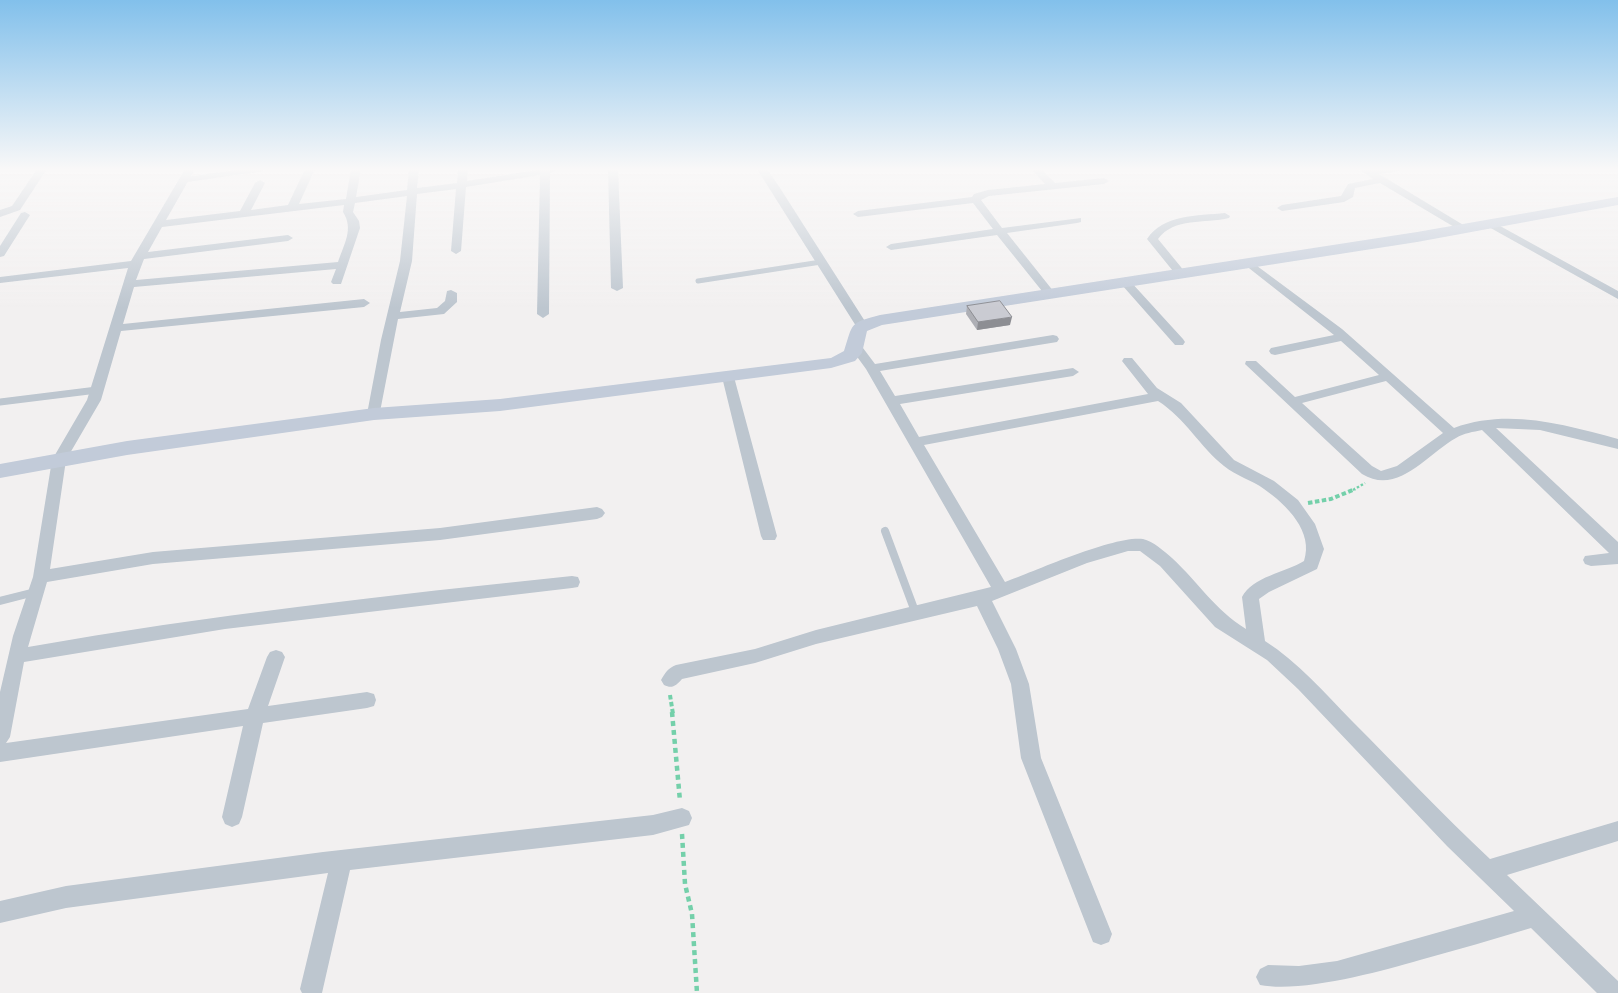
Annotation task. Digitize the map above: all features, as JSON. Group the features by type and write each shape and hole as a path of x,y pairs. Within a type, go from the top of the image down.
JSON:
{"main road":[{"path":"0,470 127,448 374,414 500,405 842,361 850,356 856,347 858,332 862,326 880,320 1181,274 1539,215"}],"street":[{"path":"0,254 25,215"},
{"path":"0,737 18,656 38,585 59,460 94,400 137,260 162,215"},
{"path":"157,224 225,215"},
{"path":"337,282 354,228 354,221 350,215"},
{"path":"374,414 406,261 410,215"},
{"path":"456,251 459,215"},
{"path":"543,314 548,215"},
{"path":"614,215 616,288"},
{"path":"794,215 834,286 862,326"},
{"path":"987,215 1050,294"},
{"path":"1443,215 1465,228"},
{"path":"1181,274 1156,245 1152,239 1154,235 1160,228 1173,224 1226,216"},
{"path":"891,247 1077,220"},
{"path":"1491,224 1618,296"},
{"path":"0,280 288,238"},
{"path":"1249,263 1344,337 1386,377 1453,434"},
{"path":"129,284 343,264"},
{"path":"1126,282 1179,342"},
{"path":"393,316 440,311 451,302 451,293"},
{"path":"116,328 364,303"},
{"path":"1275,351 1344,337"},
{"path":"872,368 1053,340"},
{"path":"856,347 872,368 1002,591"},
{"path":"1128,362 1142,380 1176,406 1229,463 1269,485 1292,504 1308,524 1316,549 1311,565 1296,574 1256,590 1250,597 1257,646"},
{"path":"1251,364 1366,470 1377,476 1396,474 1460,430 1485,425 1518,422 1536,424 1618,444"},
{"path":"891,401 1073,372"},
{"path":"728,377 769,536"},
{"path":"1292,402 1386,377"},
{"path":"916,442 1162,396"},
{"path":"1485,425 1618,552"},
{"path":"38,585 153,558 440,534 597,513"},
{"path":"670,680 676,673 755,656 816,637 982,598 1082,559 1128,544 1144,545 1166,562 1221,622 1273,655 1304,684 1487,870 1614,993"},
{"path":"1591,560 1618,558"},
{"path":"18,656 123,636 313,610 572,582"},
{"path":"982,598 1008,649 1020,684 1030,758 1100,934"},
{"path":"232,817 255,716 276,657"},
{"path":"0,753 367,700"},
{"path":"0,912 66,897 341,861 653,826 682,818"},
{"path":"1487,870 1618,831"},
{"path":"312,989 341,861"},
{"path":"1268,977 1299,978 1336,973 1536,916"}],"lane":[{"path":"698,281 821,262"},
{"path":"0,402 97,390"},
{"path":"885,531 916,614"},
{"path":"0,601 38,585"}],"path":[{"path":"1292,504 1328,500 1347,494 1377,476"}],"building":[{"path":"1000,301 1012,317 978,322 967,306"}]}
